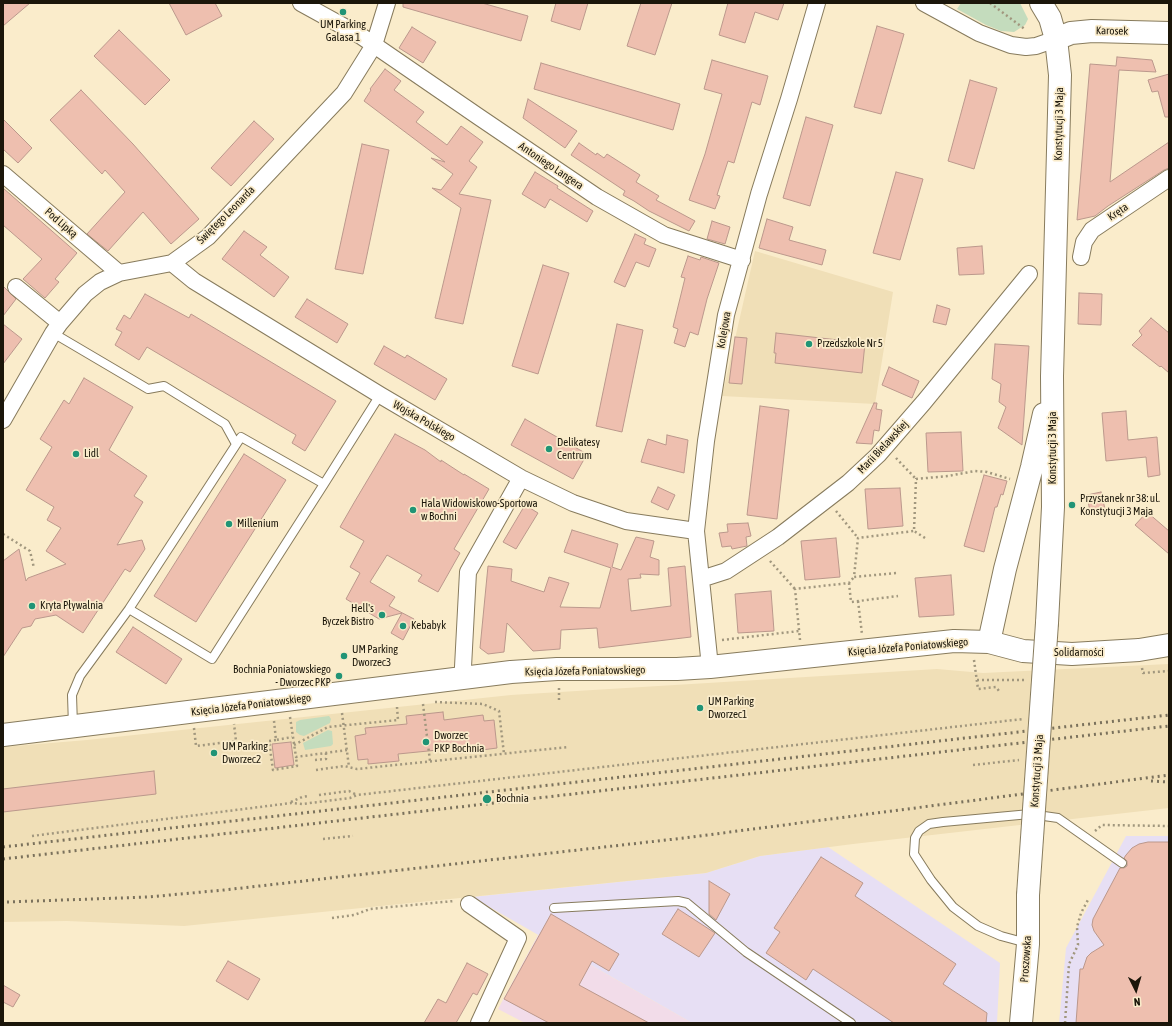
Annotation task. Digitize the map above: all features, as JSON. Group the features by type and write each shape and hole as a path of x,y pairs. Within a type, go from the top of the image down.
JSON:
{"main road":[{"name":"Konstytucji 3 Maja","path":"1028,895 1052,535 1052,376 1060,75 1059,55 1056,39 1050,18 1041,3"},
{"name":"Karosek","path":"1056,39 1071,33 1092,31 1169,33"},
{"path":"989,642 1005,569 1032,467 1052,376"},
{"path":"1032,467 1040,462 1053,462"},
{"name":"Księcia Józefa Poniatowskiego","path":"3,735 511,672 558,669 677,669 709,657 954,641 989,642"},
{"name":"Solidarności","path":"989,642 1023,650 1072,654 1139,650 1169,645"},
{"name":"Proszowska","path":"1021,1023 1028,944 1028,895"}],"street":[{"name":"Antoniego Langera","path":"301,3 374,44 479,117 598,196 664,236 742,260"},
{"name":"Świętego Leonarda","path":"3,420 56,328 85,294 100,282 119,273 172,263 208,237 344,93 374,44 387,3"},
{"name":"Kolejowa","path":"709,657 696,531 706,442 726,315 759,194 817,3"},
{"path":"924,3 980,33 1011,44 1026,47 1036,46 1056,39"},
{"name":"Pod Lipką","path":"3,174 119,273"},
{"name":"Kręta","path":"1082,257 1084,242 1092,230 1169,178"},
{"name":"Wojska Polskiego","path":"172,263 194,281 380,395 521,478 573,503 626,521 696,531"},
{"name":"Marii Bielawskiej","path":"701,579 726,571 760,549 778,537 848,483 878,455 924,402 1029,274"},
{"path":"16,287 56,328"},
{"path":"465,678 463,667 468,572 521,478"},
{"path":"469,904 518,938 479,1023"}],"lane":[{"path":"56,328 148,389 164,386 225,424 236,444"},
{"path":"129,609 212,659 380,395"},
{"path":"73,726 72,695 80,676 129,609 241,437 324,484"},
{"path":"1028,944 1001,936 978,926 953,907 931,880 914,854 915,838 919,831 929,824 1030,814 1058,818 1122,863"},
{"path":"554,908 678,901 687,903 746,952 851,1023"}],"path":[{"path":"990,3 1026,30"},
{"path":"884,447 916,479 914,531"},
{"path":"916,479 948,476 974,471 987,472 1012,479"},
{"path":"795,589 849,583 854,577 858,538 827,499"},
{"path":"858,538 914,531 925,538"},
{"path":"3,534 30,551 34,568"},
{"path":"760,549 795,589 801,645"},
{"path":"854,577 896,573"},
{"path":"849,583 851,602 898,596"},
{"path":"858,601 862,638"},
{"path":"709,657 718,646 718,640 799,631"},
{"path":"974,659 978,689 996,687 999,691"},
{"path":"1149,667 1142,668 1143,673 1169,671"},
{"path":"977,680 1026,680"},
{"path":"435,702 483,704 499,711 504,754"},
{"path":"423,704 430,762"},
{"path":"294,745 328,727 398,720 397,707"},
{"path":"289,711 297,766 273,770 269,741 292,738"},
{"path":"342,713 349,767"},
{"path":"193,722 196,746 223,743 236,741 233,717"},
{"path":"291,802 302,804 350,798 357,795 1030,718"},
{"path":"274,719 276,740"},
{"path":"316,770 349,767 357,770 568,747"},
{"path":"296,757 347,750"},
{"path":"315,760 326,759 326,753"},
{"path":"973,765 1020,760"},
{"path":"319,795 349,791 357,795"},
{"path":"32,836 291,802 308,796"},
{"path":"1087,837 1102,825 1169,826"},
{"path":"323,839 353,836"},
{"path":"1065,1023 1069,964 1078,945 1077,927 1081,913 1089,898"},
{"path":"332,918 354,915 370,909 459,900 469,904"}],"shaded area":[{"name":"Przedszkole Nr 5","path":"755,251 893,292 875,404 722,396"},
{"path":"1169,664 1169,808 760,856 706,873 184,926 67,921 3,922 3,747 87,740 511,695 937,669 983,673"},
{"path":"1126,836 1169,836 1169,1023 1059,1023 1066,948"},
{"path":"828,847 1000,963 997,1023 692,1023 472,897 706,873 760,856"},
{"path":"538,935 692,1023 525,1023 498,1009"}],"green space":[{"path":"961,3 1020,3 1028,19 1025,25 1014,32 1001,31 986,25 957,9"},
{"path":"329,716 331,719 330,723 304,736 296,732 296,722 300,720"},
{"path":"328,730 332,731 333,744 331,746 305,750 303,743"}],"building":[{"path":"3,3 30,3 3,26"},
{"path":"169,3 215,3 222,16 186,35"},
{"path":"403,3 482,3 528,16 521,41 403,7"},
{"path":"556,3 588,3 580,30 551,21"},
{"path":"641,3 672,3 655,55 627,46"},
{"path":"728,3 784,3 778,20 755,12 745,43 719,35"},
{"path":"877,26 904,34 881,114 854,107"},
{"path":"412,27 436,42 423,63 399,48"},
{"path":"119,30 170,80 145,105 94,56"},
{"path":"1117,57 1152,60 1156,72 1119,70 1110,182 1169,142 1169,168 1108,206 1095,216 1077,220 1090,64 1116,66"},
{"path":"712,60 768,76 760,105 752,102 734,163 728,161 717,195 720,196 715,209 689,200 705,154 722,94 704,89"},
{"path":"541,63 680,104 673,130 534,89"},
{"path":"385,69 401,81 394,90 424,112 416,122 447,145 461,126 483,142 469,161 477,167 459,194 491,200 463,324 435,318 461,208 432,188 441,190 453,174 431,158 445,162 364,101 371,90 370,89"},
{"path":"1169,74 1169,117 1165,117 1158,91 1152,92 1148,80"},
{"path":"970,80 997,88 974,169 948,161"},
{"path":"81,90 133,144 199,219 171,244 143,212 108,251 87,234 125,192 105,170 102,174 50,120"},
{"path":"528,99 577,131 565,148 523,118"},
{"path":"806,117 833,125 810,206 783,198"},
{"path":"3,119 32,148 18,163 3,149"},
{"path":"254,121 274,139 231,186 211,168"},
{"path":"579,143 596,155 597,153 604,158 607,154 640,175 636,182 659,196 656,200 695,221 689,231 649,211 623,195 625,191 571,155"},
{"path":"362,144 389,150 363,274 335,269"},
{"path":"535,172 558,186 557,188 593,211 587,222 550,199 545,208 522,194"},
{"path":"896,172 923,179 900,260 873,253"},
{"path":"3,188 77,253 55,279 59,282 45,298 23,279 42,259 3,225"},
{"path":"767,219 793,227 789,240 826,250 822,265 759,248"},
{"path":"712,221 730,227 725,244 707,239"},
{"path":"244,231 267,247 260,255 289,277 274,297 222,259"},
{"path":"635,234 646,239 644,244 656,249 649,267 636,262 625,287 614,282"},
{"path":"982,246 984,274 959,275 957,248"},
{"path":"688,256 700,260 701,257 719,263 707,299 698,335 690,332 685,347 674,343 678,329 673,327 685,278 681,277"},
{"path":"543,265 569,273 538,374 512,366"},
{"path":"3,286 16,299 3,316"},
{"path":"1079,293 1102,294 1101,325 1078,324"},
{"path":"145,294 189,318 191,314 336,401 305,451 292,443 296,435 147,347 139,360 115,345 122,332 116,329 124,315 130,319"},
{"path":"307,299 348,324 337,343 295,317"},
{"path":"937,305 950,309 946,325 933,322"},
{"path":"1151,318 1169,333 1169,373 1132,345 1142,335 1139,331"},
{"path":"3,324 22,339 3,364"},
{"path":"617,324 643,330 622,432 596,426"},
{"path":"776,333 865,343 862,373 775,363 776,353 774,353"},
{"path":"735,337 747,338 742,384 729,383"},
{"path":"995,344 1029,346 1022,445 998,428 1006,407 999,402 1001,384 992,379"},
{"path":"384,346 405,358 407,355 447,379 435,400 374,364"},
{"path":"889,367 919,381 912,398 882,385"},
{"path":"84,378 133,407 109,450 147,476 134,496 143,502 117,545 142,540 145,549 130,572 125,569 83,633 56,615 35,619 31,626 22,628 3,657 3,561 19,549 26,581 28,578 66,564 46,551 61,528 47,520 54,507 26,490 52,447 40,439 64,400 69,404"},
{"path":"874,403 877,403 876,409 882,410 879,431 874,430 872,444 856,443"},
{"path":"760,406 789,410 777,519 747,515"},
{"path":"1126,411 1128,440 1157,437 1160,475 1148,477 1146,457 1106,461 1102,413"},
{"name":"Delikatesy Centrum","path":"525,419 587,454 573,479 511,445"},
{"path":"961,432 963,471 928,472 926,433"},
{"name":"Hala Widowiskowo-Sportowa w Bochni","path":"395,434 425,450 441,462 441,460 489,489 454,549 460,553 438,592 418,581 422,575 387,555 370,582 395,597 389,606 414,619 403,640 391,633 402,613 379,619 346,599 360,573 350,567 364,541 340,527"},
{"path":"667,435 688,440 684,473 641,462 648,439 666,445"},
{"name":"Millenium","path":"244,454 286,480 196,622 154,596"},
{"path":"984,475 1007,481 1003,495 1001,494 997,507 995,507 984,552 964,546"},
{"path":"658,487 675,495 668,510 651,502"},
{"path":"900,488 903,526 868,529 865,489"},
{"path":"1101,492 1105,509 1090,512 1087,495"},
{"path":"525,505 538,513 516,549 503,542"},
{"path":"1147,512 1169,531 1169,554 1135,525"},
{"path":"748,523 751,536 746,537 747,546 732,549 731,546 722,547 719,533 728,532 727,524"},
{"path":"572,530 618,544 612,567 621,570 636,537 654,541 650,557 659,560 659,575 640,574 641,578 628,579 631,611 671,606 668,568 685,566 691,637 599,648 597,628 561,630 560,649 533,651 507,623 504,652 488,654 480,648 488,566 512,569 511,581 544,592 549,577 569,583 560,607 600,608 611,568 564,552"},
{"path":"836,538 840,577 805,580 801,541"},
{"path":"951,575 954,615 919,617 915,578"},
{"path":"771,591 774,631 738,633 735,594"},
{"path":"133,627 182,659 166,684 116,652"},
{"name":"Dworzec PKP Bochnia","path":"443,712 444,720 483,715 484,721 494,720 497,748 459,753 458,748 398,754 399,761 368,764 368,759 358,760 355,736 366,734 365,728 407,724 406,716"},
{"path":"291,742 294,765 275,768 272,744"},
{"path":"154,771 156,794 3,812 3,789"},
{"path":"1148,842 1169,842 1169,1023 1076,1023 1080,969 1083,969 1087,957 1091,953 1104,945 1094,931 1092,925 1093,919 1120,868 1127,866 1127,861 1124,858 1132,848 1139,844"},
{"path":"821,857 863,883 855,896 956,964 943,984 987,1013 986,1023 894,1023 813,969 806,980 766,953 780,932 774,928"},
{"path":"709,881 730,894 716,920 709,914"},
{"path":"678,909 715,933 699,957 662,934"},
{"path":"551,914 619,954 609,971 592,961 579,985 649,1023 549,1023 504,999"},
{"path":"228,961 260,979 248,1000 216,981"},
{"path":"467,963 488,974 477,995 473,993 456,1023 424,1023 438,999 446,1003"},
{"path":"3,985 20,995 13,1007 3,1002"}],"railway":[{"path":"3,847 1169,715"},
{"path":"3,859 1169,726"},
{"path":"7,902 148,897 224,890 684,838 1169,775"},
{"path":"1151,781 1169,782"}],"place":[{"name":"UM Parking Galasa 1","path":"343,12"},
{"name":"Przedszkole Nr 5","path":"809,344"},
{"name":"Delikatesy Centrum","path":"549,449"},
{"name":"Lidl","path":"76,454"},
{"name":"Przystanek nr 38: ul. Konstytucji 3 Maja","path":"1072,505"},
{"name":"Hala Widowiskowo-Sportowa w Bochni","path":"413,510"},
{"name":"Millenium","path":"229,524"},
{"name":"Kryta Pływalnia","path":"32,606"},
{"name":"Hell's Byczek Bistro","path":"382,615"},
{"name":"Kebabyk","path":"403,626"},
{"name":"UM Parking Dworzec3","path":"344,656"},
{"name":"Bochnia Poniatowskiego - Dworzec PKP","path":"339,676"},
{"name":"UM Parking Dworzec1","path":"700,708"},
{"name":"Dworzec PKP Bochnia","path":"426,742"},
{"name":"UM Parking Dworzec2","path":"214,753"},
{"name":"Bochnia","path":"487,799"}]}
